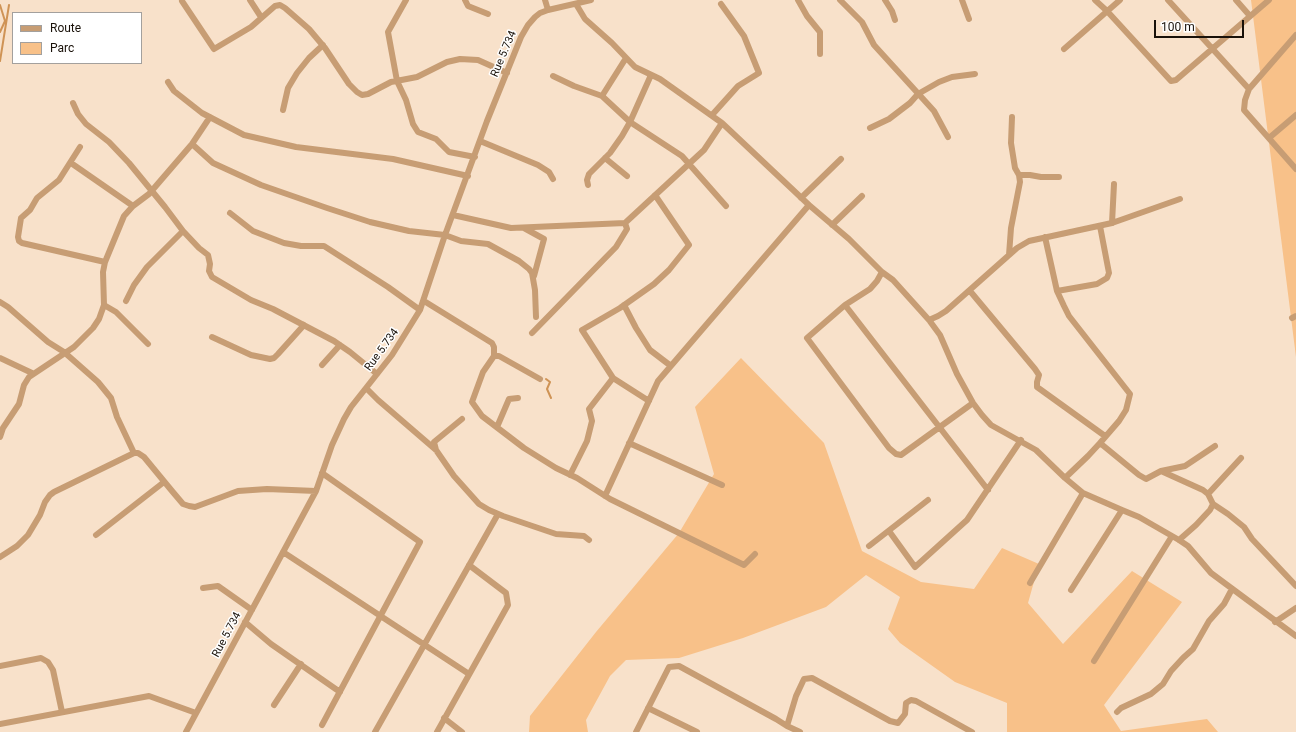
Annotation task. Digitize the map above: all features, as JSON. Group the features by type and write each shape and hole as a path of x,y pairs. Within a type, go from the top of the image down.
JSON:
{"street":[{"path":"250,0 262,17"},
{"path":"406,0 388,32 397,81 406,100 413,124 418,132 436,140 449,152 475,157"},
{"path":"465,0 468,6 488,14"},
{"path":"545,0 548,10"},
{"name":"Rue 5.734","path":"186,732 316,491 332,445 344,419 351,407 392,355 420,310 445,235 487,121 521,37 535,17 548,10 590,0"},
{"path":"840,0 862,22 874,45 934,111 948,137"},
{"path":"885,0 892,11 895,20"},
{"path":"962,0 969,19"},
{"path":"1095,0 1108,11 1171,82 1176,80 1269,0"},
{"path":"1064,49 1120,0"},
{"path":"1168,0 1249,89"},
{"path":"1236,0 1250,16"},
{"path":"182,1 214,49 251,27 278,3 295,16 323,45 349,84 362,95 368,94 391,82 417,77 447,62 460,59 478,60 507,73"},
{"path":"800,1 807,16 820,32 820,54"},
{"path":"576,4 585,19 612,43 634,67 677,90 722,123 809,205 882,272 893,280 929,320 940,335 957,374 973,403 991,425 1002,432 1021,440 1036,450 1083,493 1139,516 1188,546 1207,569 1232,590 1296,636"},
{"path":"712,115 738,86 759,72 744,36 721,4"},
{"path":"1296,35 1249,89 1245,100 1244,110 1296,169"},
{"path":"283,110 288,88 310,58 323,45"},
{"path":"602,96 626,58"},
{"path":"870,128 889,119 910,103 918,94 940,82 952,77 975,74"},
{"path":"588,185 587,180 589,174 616,145 630,122 651,75"},
{"path":"553,76 574,86 602,96 630,122 682,156 726,206"},
{"path":"168,82 174,91 202,112 244,135 296,147 393,159 468,176"},
{"path":"72,103 86,124 108,142 129,163 183,231 208,256 210,264 209,271 212,277 251,300 273,309 340,345 377,374"},
{"path":"1269,138 1296,115"},
{"path":"0,437 2,428 19,404 26,380 32,373 74,347 100,320 104,305 103,272 105,262 124,216 133,206 152,191 192,144 210,117"},
{"path":"1009,255 1011,228 1020,182 1014,168 1011,143 1012,117"},
{"path":"453,215 512,228 625,223 704,150 722,123"},
{"path":"480,141 538,165 549,172 553,179"},
{"path":"192,144 213,163 261,185 370,222 409,231 445,235 461,241 488,244 519,261 530,269 534,276"},
{"path":"80,147 60,180 36,198 30,210 22,218 18,238 22,243 105,262"},
{"path":"604,158 627,176"},
{"path":"802,198 842,159"},
{"path":"71,163 133,206"},
{"path":"1018,176 1030,175 1059,177"},
{"path":"1112,223 1114,184"},
{"path":"649,401 613,378 582,330 624,305 654,284 669,270 689,245 655,195"},
{"path":"832,225 862,196"},
{"path":"929,320 946,311 1023,244 1046,237 1112,223 1180,199"},
{"path":"605,496 658,381 809,205"},
{"path":"230,213 253,231 284,244 324,246 388,286 420,310"},
{"path":"532,333 616,247 626,229 625,223"},
{"path":"1057,291 1097,284 1107,278 1109,273 1100,226"},
{"path":"522,228 544,239 534,276 536,317"},
{"path":"126,301 134,285 147,267 183,231"},
{"path":"1046,237 1057,291 1070,316 1130,394 1126,410 1119,421 1088,456 1065,478"},
{"path":"882,272 870,289 845,305 807,338 889,448 896,454 901,455 973,403"},
{"path":"970,291 1035,369 1039,375 1037,382 1038,387 1105,436"},
{"path":"424,301 492,343 494,347 494,356 483,372 471,401 482,416 524,448 556,468 630,509 744,565 755,554"},
{"path":"0,302 8,307 48,342 64,352 98,382 111,398 117,418 134,453"},
{"path":"104,305 116,312 148,344"},
{"path":"624,305 650,350 671,366"},
{"path":"845,305 988,490"},
{"path":"212,337 251,355 270,359 274,358 278,354 304,325"},
{"path":"322,365 340,345"},
{"path":"494,356 499,356 540,379"},
{"path":"0,358 32,373"},
{"path":"570,475 589,434 592,421 589,408 613,378"},
{"path":"366,388 436,450 454,476 479,504 498,514 556,534 584,536 589,540"},
{"path":"497,427 509,399 518,398"},
{"path":"436,450 434,442 462,419"},
{"path":"888,531 915,567 968,520 1021,440"},
{"path":"1100,442 1143,478 1151,478 1161,471 1185,466 1215,446"},
{"path":"629,443 722,485"},
{"path":"0,558 17,546 28,535 50,495 134,453 138,453 144,457 183,504 195,507 238,491 267,488 316,491"},
{"path":"1208,494 1241,458"},
{"path":"1161,471 1208,494 1213,504 1244,527 1252,539 1296,586"},
{"path":"322,473 420,542 322,725"},
{"path":"96,535 164,482"},
{"path":"1030,582 1083,493"},
{"path":"869,546 928,500"},
{"path":"1179,540 1196,525 1210,510 1213,504"},
{"path":"1071,590 1122,510"},
{"path":"376,732 498,514"},
{"path":"1094,661 1172,536"},
{"path":"283,552 469,674"},
{"path":"437,732 508,605 506,593 469,565"},
{"path":"203,588 218,586 252,610"},
{"path":"1117,712 1121,708 1151,694 1163,684 1171,671 1193,650 1209,621 1224,604 1232,590"},
{"path":"1275,622 1296,608"},
{"path":"245,622 271,644 340,692"},
{"path":"0,666 41,658 48,662 53,670 62,712"},
{"path":"274,705 301,664"},
{"path":"636,732 669,667 679,666 800,732"},
{"path":"787,726 796,696 804,679 812,678 890,721 898,723 905,714 906,703 910,700 916,701 972,732"},
{"path":"0,724 148,696 196,713"},
{"path":"648,708 697,732"},
{"path":"444,718 462,732"}],"green space":[{"path":"1251,0 1296,0 1296,357"},
{"path":"741,358 824,443 862,551 921,582 974,589 1002,548 1039,564 1028,603 1063,644 1132,571 1182,602 1104,705 1121,731 1207,719 1218,732 1007,732 1007,703 955,682 900,643 888,629 900,597 866,575 826,607 743,638 679,658 626,660 610,676 586,720 588,732 529,732 530,716 596,632 679,533 714,474 695,407"}],"waterway":[{"path":"0,5 5,21 0,32"},
{"path":"0,61 9,5"},
{"path":"546,379 550,382 547,389 551,398"}]}
